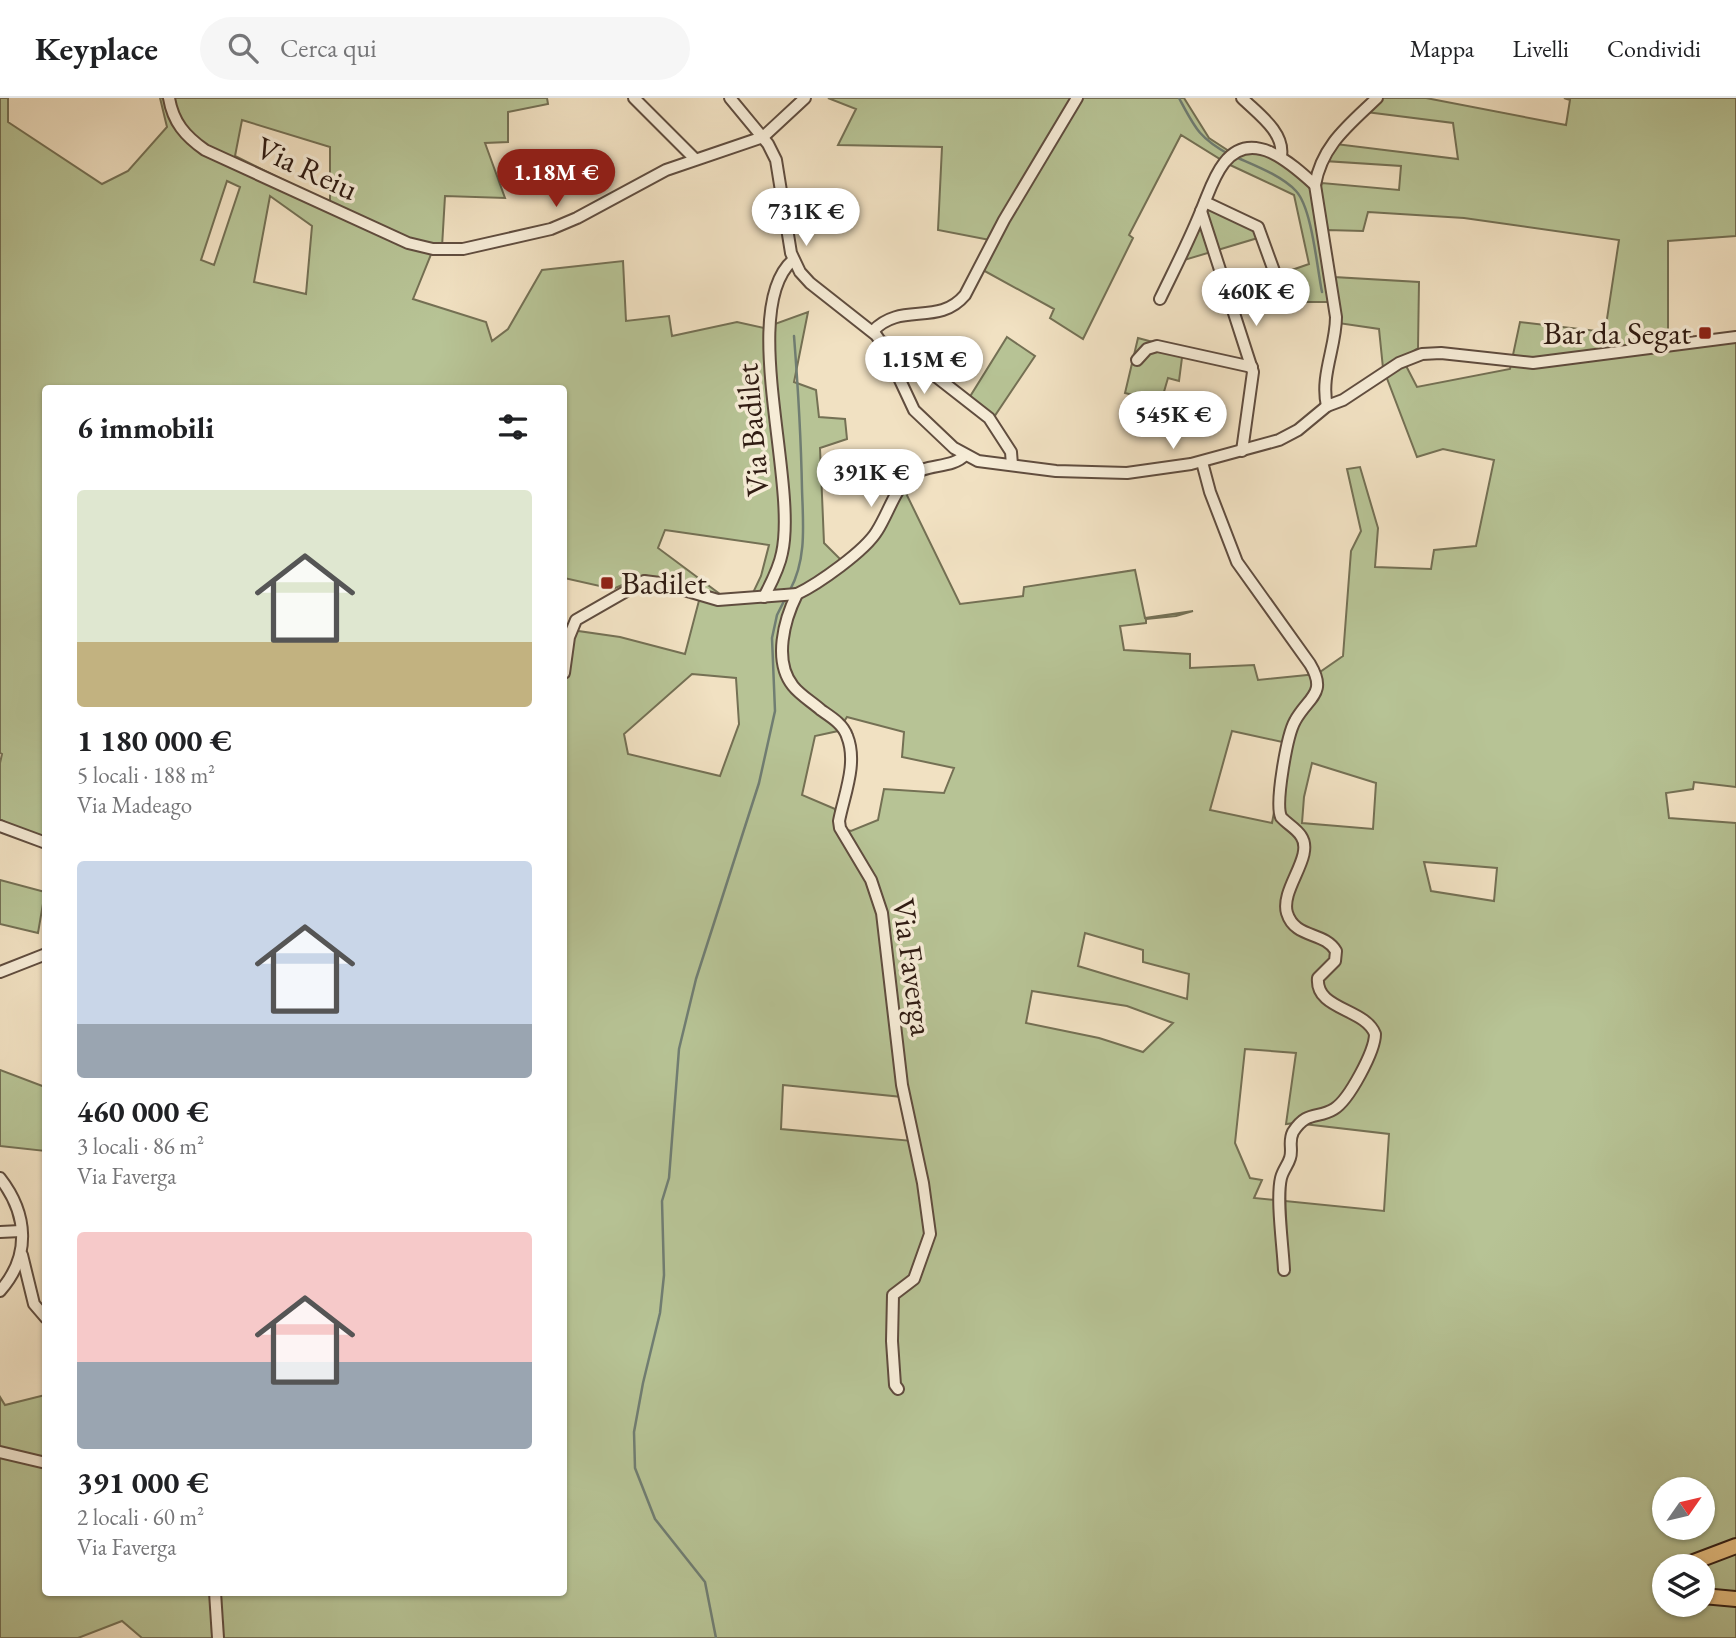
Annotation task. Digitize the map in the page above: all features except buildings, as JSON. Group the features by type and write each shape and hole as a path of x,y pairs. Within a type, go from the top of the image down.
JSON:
{"main road":[{"path":"1715,1554 1736,1546"},
{"path":"1715,1598 1736,1599"}],"street":[{"name":"Via Reiu","path":"169,98 179,127 205,149 369,227 408,243 433,249 463,249 551,229 666,170 763,137"},
{"path":"634,98 695,159"},
{"path":"730,98 763,137 772,152 778,168 793,260 806,279 873,331 882,342 914,410 924,421 965,455 978,461 1056,471 1127,473 1202,462 1290,435 1327,407 1343,400 1399,363 1422,354 1441,353 1533,363 1736,337"},
{"path":"763,137 805,98"},
{"path":"873,331 881,322 899,314 937,313 959,302 1004,220 1077,98"},
{"path":"1242,98 1276,133 1282,149 1281,156"},
{"path":"1327,407 1325,382 1336,317 1315,185 1319,167 1332,142 1377,98"},
{"path":"1160,299 1219,170 1236,152 1262,149 1281,156 1315,185"},
{"path":"1203,207 1258,227 1274,271"},
{"path":"1203,207 1252,367 1253,380 1242,451"},
{"name":"Via Badilet","path":"764,597 783,552 785,501 771,385 771,316 782,273 793,260"},
{"path":"882,342 911,357 989,418 1011,452 1012,465"},
{"path":"1137,360 1147,349 1157,346 1252,367"},
{"path":"567,651 576,620 644,581 718,600 797,594 869,542 912,474 924,468 958,460 965,455"},
{"path":"1202,462 1237,562 1310,664 1317,679 1314,697 1293,726 1279,799 1281,817 1298,832 1304,843 1303,855 1286,903 1286,911 1299,931 1328,941 1336,951 1335,961 1318,978 1318,987 1323,995 1330,1002 1366,1021 1375,1034 1373,1046 1361,1072 1339,1105 1331,1111 1310,1116 1292,1135 1290,1158 1279,1186 1284,1270"},
{"name":"Via Faverga","path":"797,594 786,624 782,666 792,685 838,723 848,737 849,777 839,821 840,828 871,880 882,913 902,1086 923,1183 930,1234 914,1279 893,1295 892,1341 895,1385 898,1389"},
{"path":"0,826 42,842"},
{"path":"0,972 42,956"},
{"path":"0,1178 21,1217 22,1255 34,1304 42,1313"},
{"path":"0,1232 21,1230"},
{"path":"0,1291 13,1277 22,1255"},
{"path":"0,1452 42,1461"},
{"path":"215,1596 218,1638"}],"green space":[{"path":"0,98 8,98 8,122 102,184 128,171 167,127 160,98 547,98 548,104 508,112 508,142 485,143 505,198 445,196 442,247 434,247 413,299 486,322 492,341 508,329 542,270 623,261 626,321 669,316 672,336 737,322 764,328 808,312 794,382 816,390 819,417 845,419 847,439 820,448 824,543 841,560 866,542 901,483 960,604 1023,596 1024,587 1135,570 1145,618 1193,611 1146,619 1146,623 1120,626 1124,650 1190,654 1190,668 1254,665 1258,680 1317,674 1343,656 1351,551 1361,531 1347,469 1360,467 1378,528 1375,567 1431,569 1434,550 1476,546 1494,460 1443,449 1417,457 1383,368 1379,329 1331,322 1330,302 1284,302 1274,276 1309,264 1294,195 1228,164 1181,135 1129,235 1133,238 1083,339 1050,318 1054,309 981,269 995,241 938,230 942,147 838,145 856,109 828,98 1184,98 1209,138 1232,153 1254,151 1270,154 1320,190 1322,183 1399,190 1401,166 1325,161 1336,144 1458,159 1453,123 1366,112 1380,98 1426,98 1566,125 1570,100 1564,98 1736,98 1736,236 1668,241 1668,340 1736,334 1736,787 1694,782 1693,789 1666,793 1669,818 1736,823 1736,1638 142,1638 122,1621 78,1638 0,1638 0,1397 5,1405 42,1396 42,1596 567,1596 567,629 620,637 685,654 701,593 645,575 613,589 567,579 567,385 42,385 42,842 0,819","holes":["242,120 330,147 330,203 235,156","227,181 240,187 214,265 201,260","270,196 312,226 306,294 254,282","1368,212 1464,218 1619,240 1605,332 1520,322 1510,369 1417,387 1402,358 1418,348 1419,282 1334,277 1327,230 1363,231","665,530 769,545 761,576 751,597 724,597 658,548","692,674 736,678 739,724 720,776 628,754 624,734","847,717 904,732 902,757 954,768 944,793 884,789 878,820 851,831 835,826 835,809 802,795 815,736 838,731","1232,731 1287,743 1272,823 1210,810","1312,763 1376,783 1373,829 1302,823 1304,797","1424,862 1497,868 1494,901 1431,891","1085,933 1143,950 1143,962 1189,974 1187,999 1078,966","1032,991 1127,1006 1173,1023 1143,1052 1099,1038 1026,1023","1245,1049 1296,1053 1286,1124 1389,1134 1384,1211 1254,1198 1262,1180 1250,1178 1235,1143","783,1085 902,1097 912,1141 781,1129"]},
{"path":"1207,203 1256,226 1261,237 1181,261"},
{"path":"1007,337 1035,356 992,420 966,403"},
{"path":"1138,338 1183,350 1179,381 1168,378 1161,402 1125,393"},
{"path":"0,880 42,891 38,933 0,924"},
{"path":"0,1070 42,1086 42,1151 0,1146"}],"waterway":[{"path":"1179,98 1199,131 1211,143 1230,155"},
{"path":"1238,158 1284,181 1302,199 1310,224 1322,292"},
{"path":"790,590 802,553 803,528 794,336"},
{"path":"716,1638 705,1582 655,1519 635,1468 634,1432 660,1313 664,1275 662,1201 669,1178 679,1049 696,979 759,783 775,711 772,638 777,615 785,599"}],"place":[{"name":"Bar da Segat","path":"1705,333"},
{"name":"Badilet","path":"607,583"}]}
